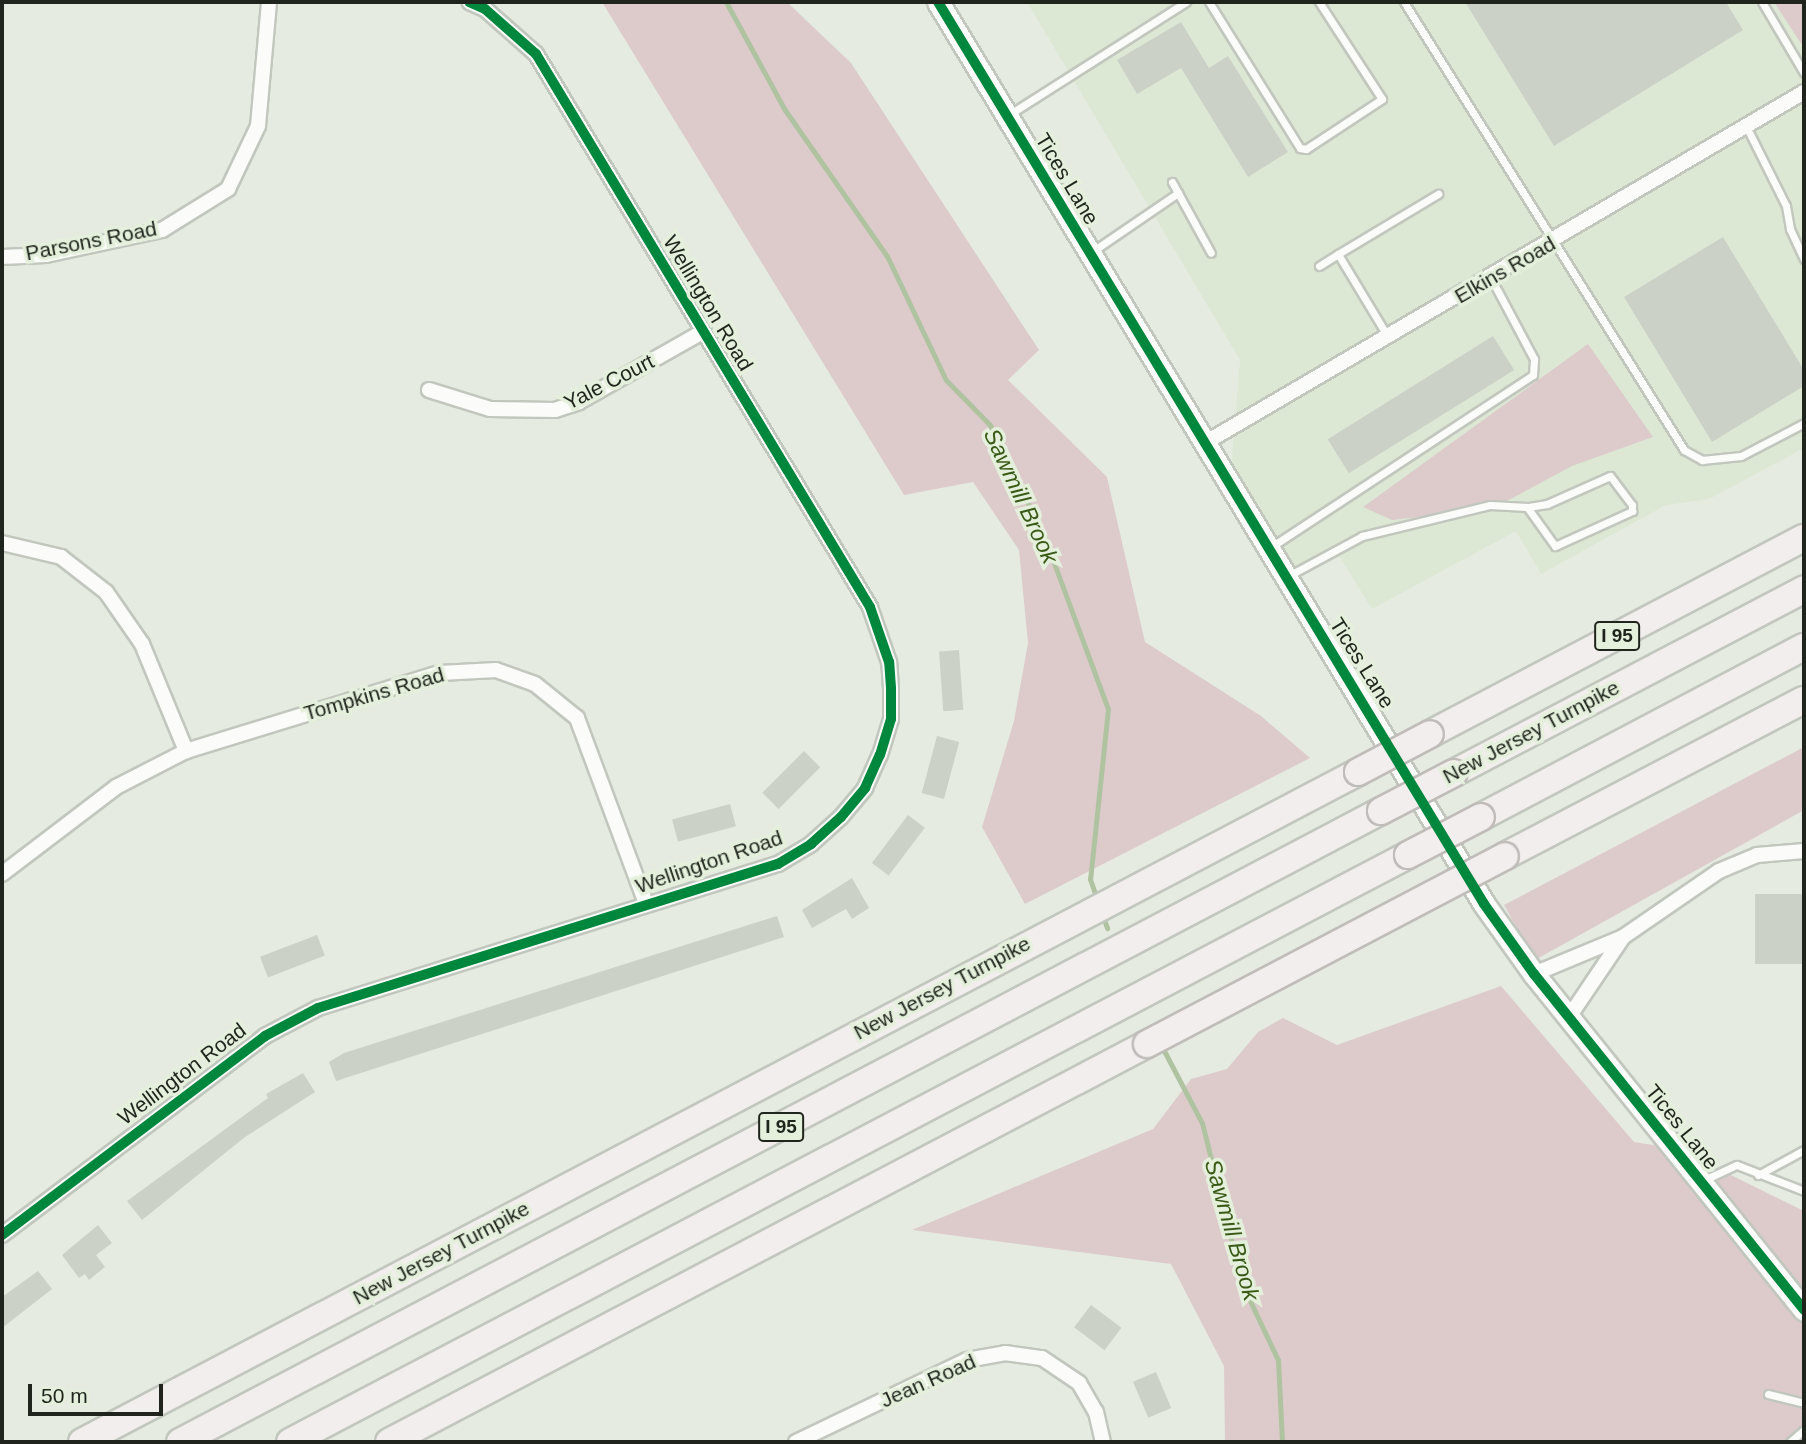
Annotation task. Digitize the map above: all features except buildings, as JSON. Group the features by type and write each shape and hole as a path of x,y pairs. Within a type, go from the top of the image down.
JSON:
{"highway":[{"name":"New Jersey Turnpike","path":"82,1442 1073,919 1804,538"},
{"name":"New Jersey Turnpike","path":"180,1442 1804,589"},
{"name":"I 95","path":"290,1442 1804,647"},
{"path":"389,1442 1804,699"}],"street":[{"name":"Parsons Road","path":"2,257 46,255 162,230 228,189 258,126 269,2"},
{"name":"Wellington Road","path":"2,1235 229,1059 318,1008 778,864 811,844 865,788 891,719 889,662 870,607 536,54 485,9 469,2"},
{"name":"Tices Lane","path":"938,2 1203,444 1484,904 1534,974 1804,1310"},
{"name":"Elkins Road","path":"1203,444 1491,278 1804,92"},
{"name":"Yale Court","path":"429,390 490,409 555,410 579,402 702,332"},
{"path":"2,543 61,557 106,592 142,644 186,751"},
{"name":"Tompkins Road","path":"2,874 116,787 186,751 440,673 496,670 517,675 556,697 577,718 646,904"},
{"path":"1534,974 1623,937 1719,871 1757,855 1804,851"},
{"path":"1569,1017 1623,937"},
{"name":"Jean Road","path":"796,1442 967,1360 1005,1353 1042,1358 1079,1383 1096,1412 1102,1442"}],"lane":[{"path":"1006,116 1186,2"},
{"path":"1209,2 1300,148 1306,149 1382,99 1319,2"},
{"path":"1404,2 1684,450 1702,460 1741,456 1804,423"},
{"path":"1762,2 1804,73"},
{"path":"1747,128 1786,206 1790,229 1804,260"},
{"path":"1172,182 1211,253"},
{"path":"1090,254 1178,193"},
{"path":"1319,266 1438,194"},
{"path":"1338,254 1388,338"},
{"path":"1268,549 1533,375 1534,359 1491,278"},
{"path":"1286,578 1362,536 1490,505 1528,508 1547,504 1610,475 1632,505 1632,511 1555,546 1528,508"},
{"path":"1758,1175 1804,1150"},
{"path":"1701,1182 1737,1165 1804,1191"},
{"path":"1768,1394 1804,1403"},
{"path":"1790,1442 1804,1430"}],"shaded area":[{"path":"602,2 787,2 851,63 1039,350 1008,380 1107,477 1145,642 1261,716 1310,758 1025,904 982,827 1014,721 1028,643 1019,550 973,482 904,495"},
{"path":"1027,2 1804,2 1804,448 1709,499 1666,505 1541,574 1516,531 1372,609 1334,548 1286,573 1230,481 1240,360"},
{"path":"1774,2 1804,2 1804,44 1802,45"},
{"path":"1588,344 1653,437 1572,466 1492,509 1392,520 1363,507"},
{"path":"1804,747 1804,810 1535,960 1504,905"},
{"path":"1501,986 1634,1142 1678,1149 1804,1211 1804,1442 1225,1442 1224,1366 1171,1264 912,1230 1153,1129 1191,1079 1227,1069 1258,1032 1283,1018 1337,1045"}],"waterway":[{"name":"Sawmill Brook","path":"726,2 785,110 887,256 946,380 990,425 1044,536 1108,709 1090,879 1098,902"},
{"name":"Sawmill Brook","path":"1102,914 1107,928"},
{"name":"Sawmill Brook","path":"1161,1045 1202,1123 1243,1286 1278,1360 1282,1442"}],"cycle path":[{"path":"2,1235 265,1036 318,1008 778,864 811,844 841,817 865,788 880,755 891,719 891,688 889,662 870,607 536,54 485,9 469,2"},
{"path":"938,2 1484,904 1534,974 1804,1310"}]}
